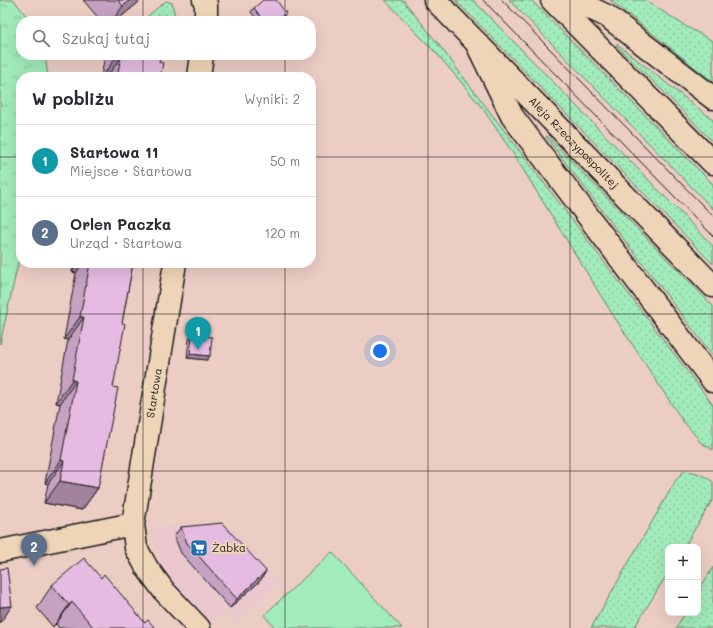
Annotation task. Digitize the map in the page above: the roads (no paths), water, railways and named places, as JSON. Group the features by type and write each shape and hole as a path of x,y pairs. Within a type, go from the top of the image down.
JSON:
{"main road":[{"name":"Aleja Rzeczypospolitej","path":"435,0 713,286"},
{"path":"552,0 713,163"},
{"path":"573,0 607,16 713,98"},
{"path":"476,42 512,116 713,381"},
{"path":"200,72 201,60"},
{"name":"Startowa","path":"174,268 133,524 136,548 147,568 164,591 199,628"},
{"path":"0,551 133,524"}],"tram line":[{"path":"483,0 713,236"},
{"path":"502,0 713,216"}],"place":[{"name":"Startowa 11","path":"198,350"},
{"name":"Żabka","path":"199,548"},
{"name":"Orlen Paczka","path":"34,566"}]}
